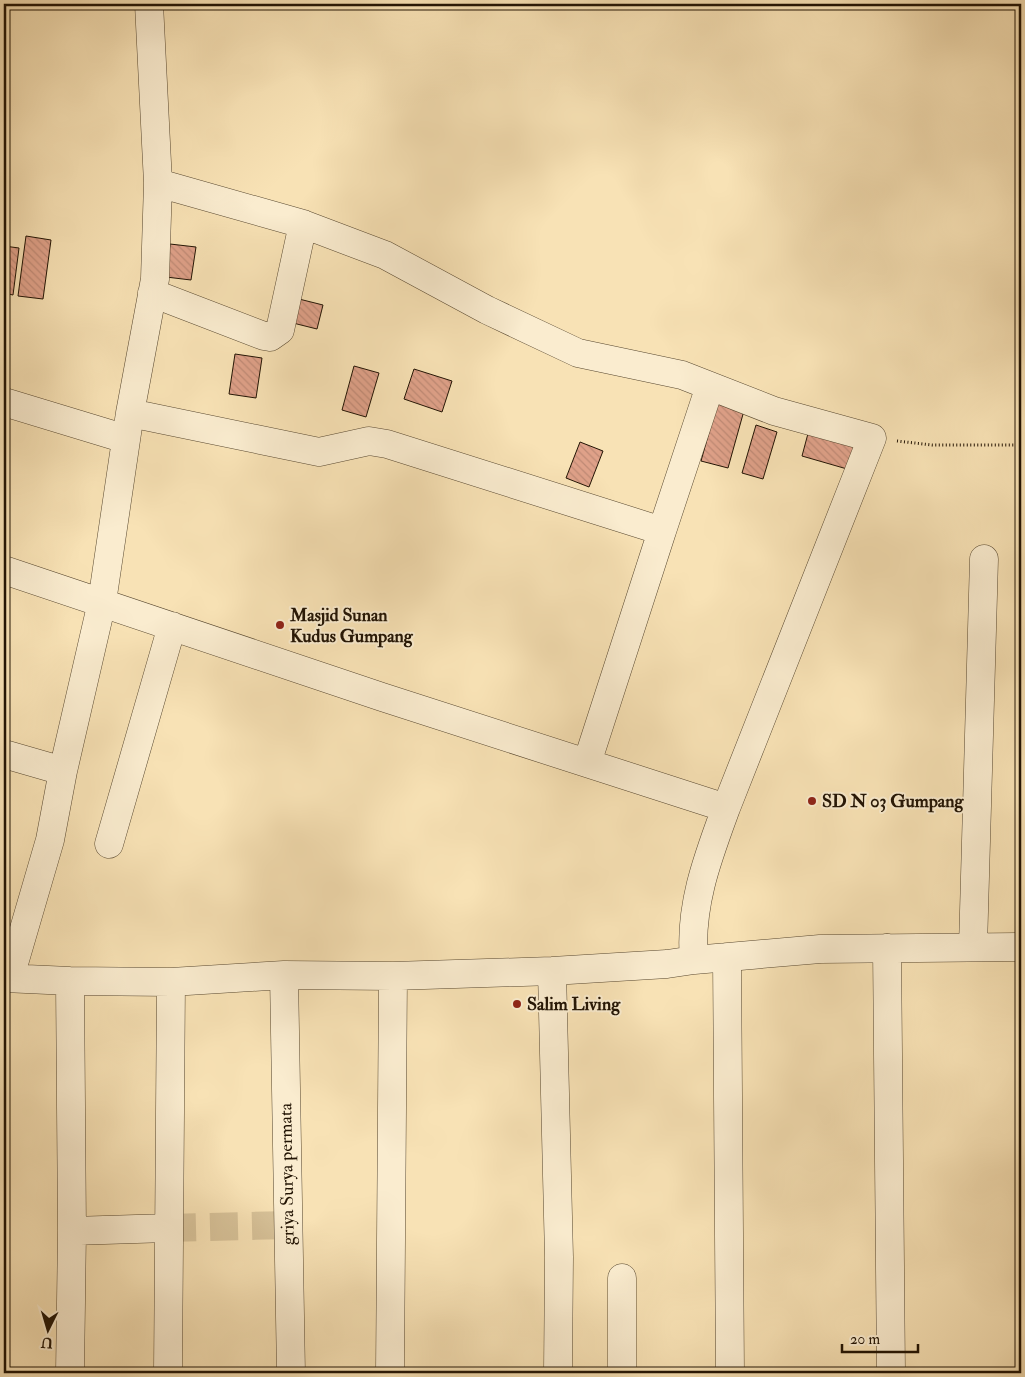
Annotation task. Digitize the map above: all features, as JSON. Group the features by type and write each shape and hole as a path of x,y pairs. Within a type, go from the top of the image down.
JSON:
{"street":[{"path":"149,4 158,183 155,279 128,426 102,602 63,770 50,840 7,977 70,982 171,982 284,975 393,976 552,971 667,964 820,949 1021,948"},
{"path":"158,183 303,224 385,255 487,310 578,353 682,375 774,411 872,438 726,808 702,878 692,942 694,960"},
{"path":"152,293 264,336 274,336 280,330 303,224"},
{"path":"587,763 710,386"},
{"path":"4,402 128,426 319,452 368,441 386,444 662,531"},
{"path":"973,948 984,559"},
{"path":"4,570 726,808"},
{"path":"109,844 172,626"},
{"path":"4,754 63,770"},
{"path":"887,948 891,1373"},
{"path":"727,957 730,1373"},
{"path":"552,971 558,1257 558,1373"},
{"name":"griya Surya permata","path":"284,975 291,1373"},
{"path":"390,1373 393,976"},
{"path":"70,982 72,1231 70,1373"},
{"path":"168,1373 171,982"},
{"path":"72,1231 168,1228"},
{"path":"622,1278 622,1373"}],"path":[{"path":"872,438 932,445 1021,445"}],"building":[{"path":"26,236 51,240 43,299 18,296"},
{"path":"170,244 196,247 191,280 166,277"},
{"path":"4,246 19,248 13,295 4,293"},
{"path":"295,298 323,305 317,329 289,322"},
{"path":"235,354 262,358 256,398 229,394"},
{"path":"354,366 379,373 366,417 342,410"},
{"path":"414,369 452,381 442,412 404,399"},
{"path":"718,400 745,407 728,468 701,461"},
{"path":"756,425 777,432 763,479 742,473"},
{"path":"810,426 862,441 854,471 802,456"},
{"path":"580,442 603,451 589,487 566,478"}],"tunnel":[{"path":"168,1228 288,1225"}],"place":[{"name":"Masjid Sunan Kudus Gumpang","path":"280,625"},
{"name":"SD N 03 Gumpang","path":"812,801"},
{"name":"Salim Living","path":"517,1004"}]}
